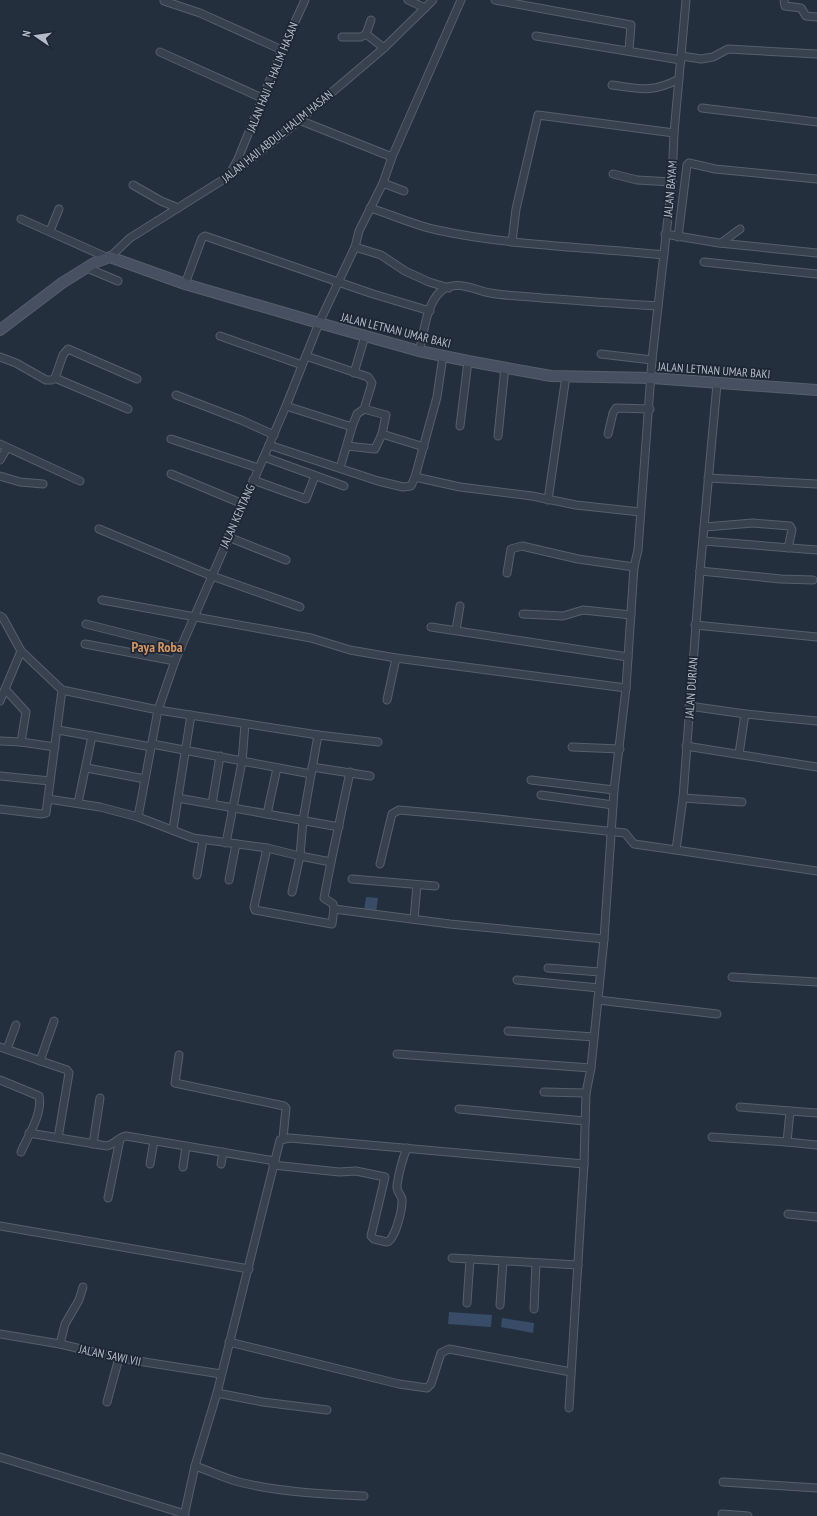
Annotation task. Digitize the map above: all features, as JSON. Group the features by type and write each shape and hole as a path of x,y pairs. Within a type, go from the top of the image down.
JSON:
{"street":[{"name":"JALAN HAJI A. HALIM HASAN","path":"229,176 238,159 282,50 305,0"},
{"path":"408,0 425,8"},
{"name":"JALAN HAJI ABDUL HALIM HASAN","path":"108,257 130,238 229,176 299,120 384,48 433,0"},
{"name":"JALAN KENTANG","path":"138,817 158,710 192,617 212,576 258,468 274,435 319,323 338,280 355,247 360,231 383,183 392,157 461,0"},
{"path":"495,0 631,25 629,50"},
{"name":"JALAN BAYAM","path":"569,1408 584,1164 586,1093 591,1068 604,939 614,790 626,688 634,567 638,550 640,512 650,409 652,360 672,182 674,133 686,0"},
{"path":"784,0 785,6 801,8 806,16 817,17"},
{"path":"164,1 200,13 282,50"},
{"path":"342,37 361,37 366,34 371,20"},
{"path":"366,34 384,48"},
{"path":"536,36 681,58 700,59 713,56 728,49 817,54"},
{"path":"160,52 262,98"},
{"path":"612,85 654,89 679,79"},
{"path":"702,108 817,122"},
{"path":"512,242 516,209 538,115 674,133"},
{"path":"299,120 392,157"},
{"path":"678,237 687,165 689,163 715,169 817,179"},
{"path":"613,174 637,180 672,182"},
{"path":"383,183 404,191"},
{"path":"133,185 161,201 178,208"},
{"path":"370,208 436,230 512,242 664,255"},
{"path":"50,231 59,209"},
{"path":"21,219 108,257"},
{"path":"721,243 740,229"},
{"path":"666,234 721,243 817,253"},
{"path":"185,284 202,238 205,236 338,280 372,294 430,310"},
{"path":"355,247 381,255 405,271 429,282 449,288"},
{"path":"0,330 32,305 86,268 108,257"},
{"name":"JALAN LETNAN UMAR BAKI","path":"108,257 185,284 319,323 419,351 468,361 550,376 652,378 717,384 817,390"},
{"path":"704,262 817,274"},
{"path":"86,268 118,281"},
{"path":"419,351 430,310 440,292 461,285 490,293 658,306"},
{"path":"220,336 302,365"},
{"path":"354,373 365,336"},
{"path":"55,378 63,356 68,349 137,380"},
{"path":"601,354 652,360"},
{"path":"306,356 368,377 372,383 364,409 358,414 352,427 340,468"},
{"path":"269,445 403,487 411,486 424,447 437,397 443,356"},
{"path":"0,357 16,363 46,380 52,380 55,378 128,409"},
{"path":"460,426 468,361"},
{"path":"498,436 505,367"},
{"path":"548,500 566,376"},
{"name":"JALAN DURIAN","path":"676,850 683,798 700,571 717,384"},
{"path":"176,395 241,420 274,435"},
{"path":"286,406 352,427"},
{"path":"608,434 613,413 616,408 650,409"},
{"path":"347,446 375,449 382,434 386,415 364,409"},
{"path":"382,434 424,447"},
{"path":"172,439 258,468"},
{"path":"0,444 80,481"},
{"path":"0,460 7,448"},
{"path":"264,457 344,486"},
{"path":"171,474 243,504"},
{"path":"0,476 20,482 43,484"},
{"path":"253,480 306,499 315,476"},
{"path":"415,477 460,488 532,496 576,505 640,512"},
{"path":"708,478 817,484"},
{"path":"705,527 753,523 790,526 792,530 788,548"},
{"path":"99,529 212,576 300,607"},
{"path":"228,537 286,560"},
{"path":"703,541 817,550"},
{"path":"507,573 512,549 522,546 578,559 634,567"},
{"path":"700,571 781,579 813,580"},
{"path":"102,600 311,638 350,650 396,658 626,688"},
{"path":"456,630 460,606"},
{"path":"523,614 563,616 583,610 631,615"},
{"path":"0,616 3,618 21,651 62,690 158,710 318,735 378,742"},
{"path":"86,624 181,648"},
{"path":"696,625 817,637"},
{"path":"431,628 456,630 628,657"},
{"path":"85,644 175,661"},
{"path":"0,701 21,651"},
{"path":"387,700 396,658"},
{"path":"6,689 26,712 21,742"},
{"path":"0,809 44,814 47,810 62,690"},
{"path":"689,706 745,714 817,721"},
{"path":"738,754 745,714"},
{"path":"173,829 191,715"},
{"path":"226,843 242,762 245,724"},
{"path":"58,730 186,750 277,768 350,772 370,776"},
{"path":"292,892 300,856 303,820 318,735"},
{"path":"78,803 87,768 92,736"},
{"path":"0,741 21,742 54,747"},
{"path":"686,746 817,767"},
{"path":"572,747 620,749"},
{"path":"212,804 220,756"},
{"path":"87,768 145,779"},
{"path":"267,814 277,768"},
{"path":"267,848 254,907 255,910 332,924 334,909 332,902 324,898 350,772"},
{"path":"0,776 50,781"},
{"path":"531,780 614,790"},
{"path":"541,795 614,805"},
{"path":"178,798 339,827"},
{"path":"683,798 742,802"},
{"path":"48,799 100,807 138,817 173,829 193,838 267,848 331,862"},
{"path":"380,864 390,818 393,813 397,811 480,817 611,831 627,834 632,842 636,844 817,871"},
{"path":"197,875 203,840"},
{"path":"229,880 236,844"},
{"path":"352,879 435,886"},
{"path":"414,919 416,885"},
{"path":"334,909 604,939"},
{"path":"548,968 600,972"},
{"path":"732,977 817,982"},
{"path":"517,980 599,988"},
{"path":"598,1000 717,1014"},
{"path":"40,1061 54,1021"},
{"path":"16,1025 3,1048 67,1070 69,1073 58,1138"},
{"path":"508,1031 594,1037"},
{"path":"397,1054 591,1068"},
{"path":"0,1457 185,1515 195,1466 217,1393 249,1269 278,1144 283,1138 286,1108 284,1106 175,1082 179,1055"},
{"path":"0,1080 40,1096 41,1101 38,1112 21,1152"},
{"path":"544,1092 586,1093"},
{"path":"93,1144 100,1098"},
{"path":"740,1107 817,1114"},
{"path":"459,1109 585,1121"},
{"path":"787,1142 790,1111"},
{"path":"29,1133 108,1146 115,1144 126,1136 223,1152 274,1163 339,1172 356,1171 385,1177 371,1236 374,1239 387,1242 394,1236 401,1206 402,1198 397,1187 400,1169 407,1148"},
{"path":"712,1137 817,1145"},
{"path":"283,1138 584,1164"},
{"path":"108,1198 120,1139"},
{"path":"150,1164 154,1141"},
{"path":"183,1166 186,1146"},
{"path":"221,1164 223,1152"},
{"path":"788,1214 817,1217"},
{"path":"0,1226 249,1269"},
{"path":"452,1258 578,1265"},
{"path":"467,1303 470,1259"},
{"path":"500,1306 503,1261"},
{"path":"534,1309 536,1263"},
{"path":"60,1344 65,1324 79,1300 83,1288"},
{"name":"JALAN SAWI VII","path":"0,1334 60,1344 119,1358 221,1374"},
{"path":"229,1342 400,1384 427,1388 431,1384 441,1353 449,1349 571,1372"},
{"path":"107,1402 119,1358"},
{"path":"217,1393 263,1402 326,1410"},
{"path":"195,1466 259,1487 321,1494 364,1496"},
{"path":"723,1482 817,1488"},
{"path":"722,1514 748,1516"}],"water":[{"path":"366,897 378,898 376,913 364,911"},
{"path":"449,1312 492,1315 491,1327 448,1324"},
{"path":"502,1318 534,1323 533,1333 501,1327"}],"district":[{"name":"Paya Roba","path":"157,647"}]}
